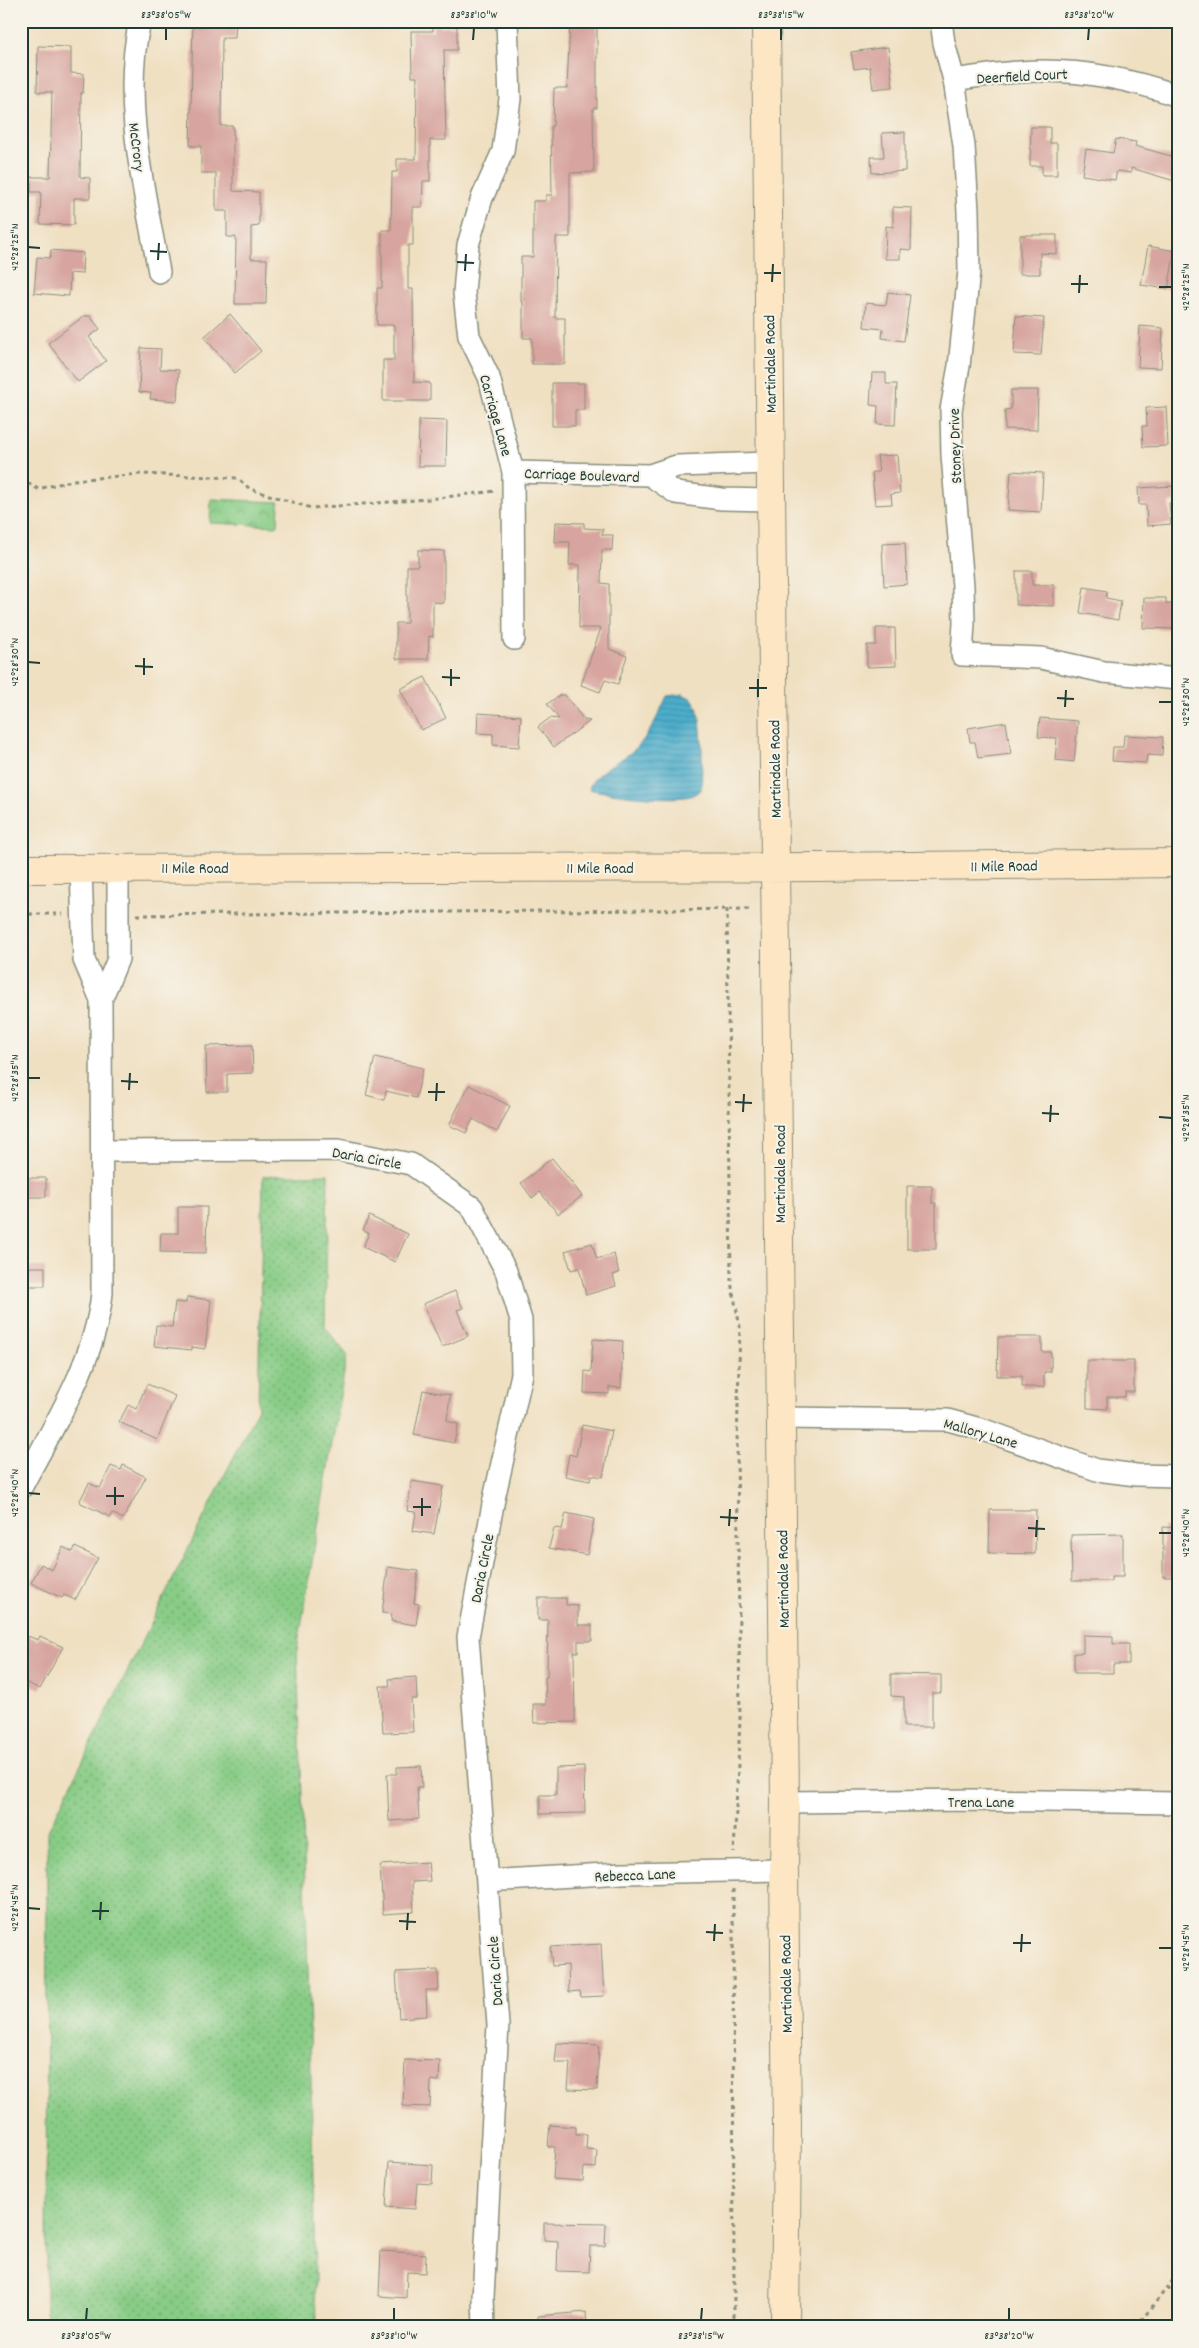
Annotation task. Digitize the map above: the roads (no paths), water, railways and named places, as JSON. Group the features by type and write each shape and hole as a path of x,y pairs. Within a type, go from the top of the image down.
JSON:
{"street":[{"name":"McCrory","path":"140,21 133,90 137,148 159,272"},
{"name":"Carriage Lane","path":"507,21 510,99 503,151 482,198 468,245 464,293 469,336 489,378 513,480 514,639"},
{"name":"Martindale Road","path":"766,21 785,1802 787,2127 785,2327"},
{"name":"Stoney Drive","path":"941,21 944,43 954,80 964,146 968,228 969,271 959,366 951,410 952,455 963,586 964,622 962,655 1040,658 1104,672 1178,680"},
{"name":"Deerfield Court","path":"954,80 1019,72 1074,72 1143,83 1178,96"},
{"name":"Carriage Boulevard","path":"513,480 650,476 677,466 770,463"},
{"name":"Carriage Boulevard","path":"650,476 676,493 722,499 771,500"},
{"name":"11 Mile Road","path":"21,869 774,868 1178,863"},
{"path":"21,1488 87,1358 96,1329 102,1293 101,1000 84,960 81,868"},
{"path":"101,1000 118,959 118,868"},
{"name":"Daria Circle","path":"102,1151 338,1150 411,1164 472,1207 506,1271 521,1320 522,1374 494,1499 468,1637 498,2043 484,2270 484,2327"},
{"name":"Mallory Lane","path":"780,1418 948,1420 984,1430 1097,1470 1136,1475 1178,1476"},
{"name":"Trena Lane","path":"785,1802 974,1800 1178,1803"},
{"name":"Rebecca Lane","path":"487,1882 623,1873 784,1870"}],"water":[{"path":"683,694 693,700 699,717 702,743 701,790 690,796 669,798 625,795 589,789 592,782 603,770 632,752 643,741 667,696"}]}
